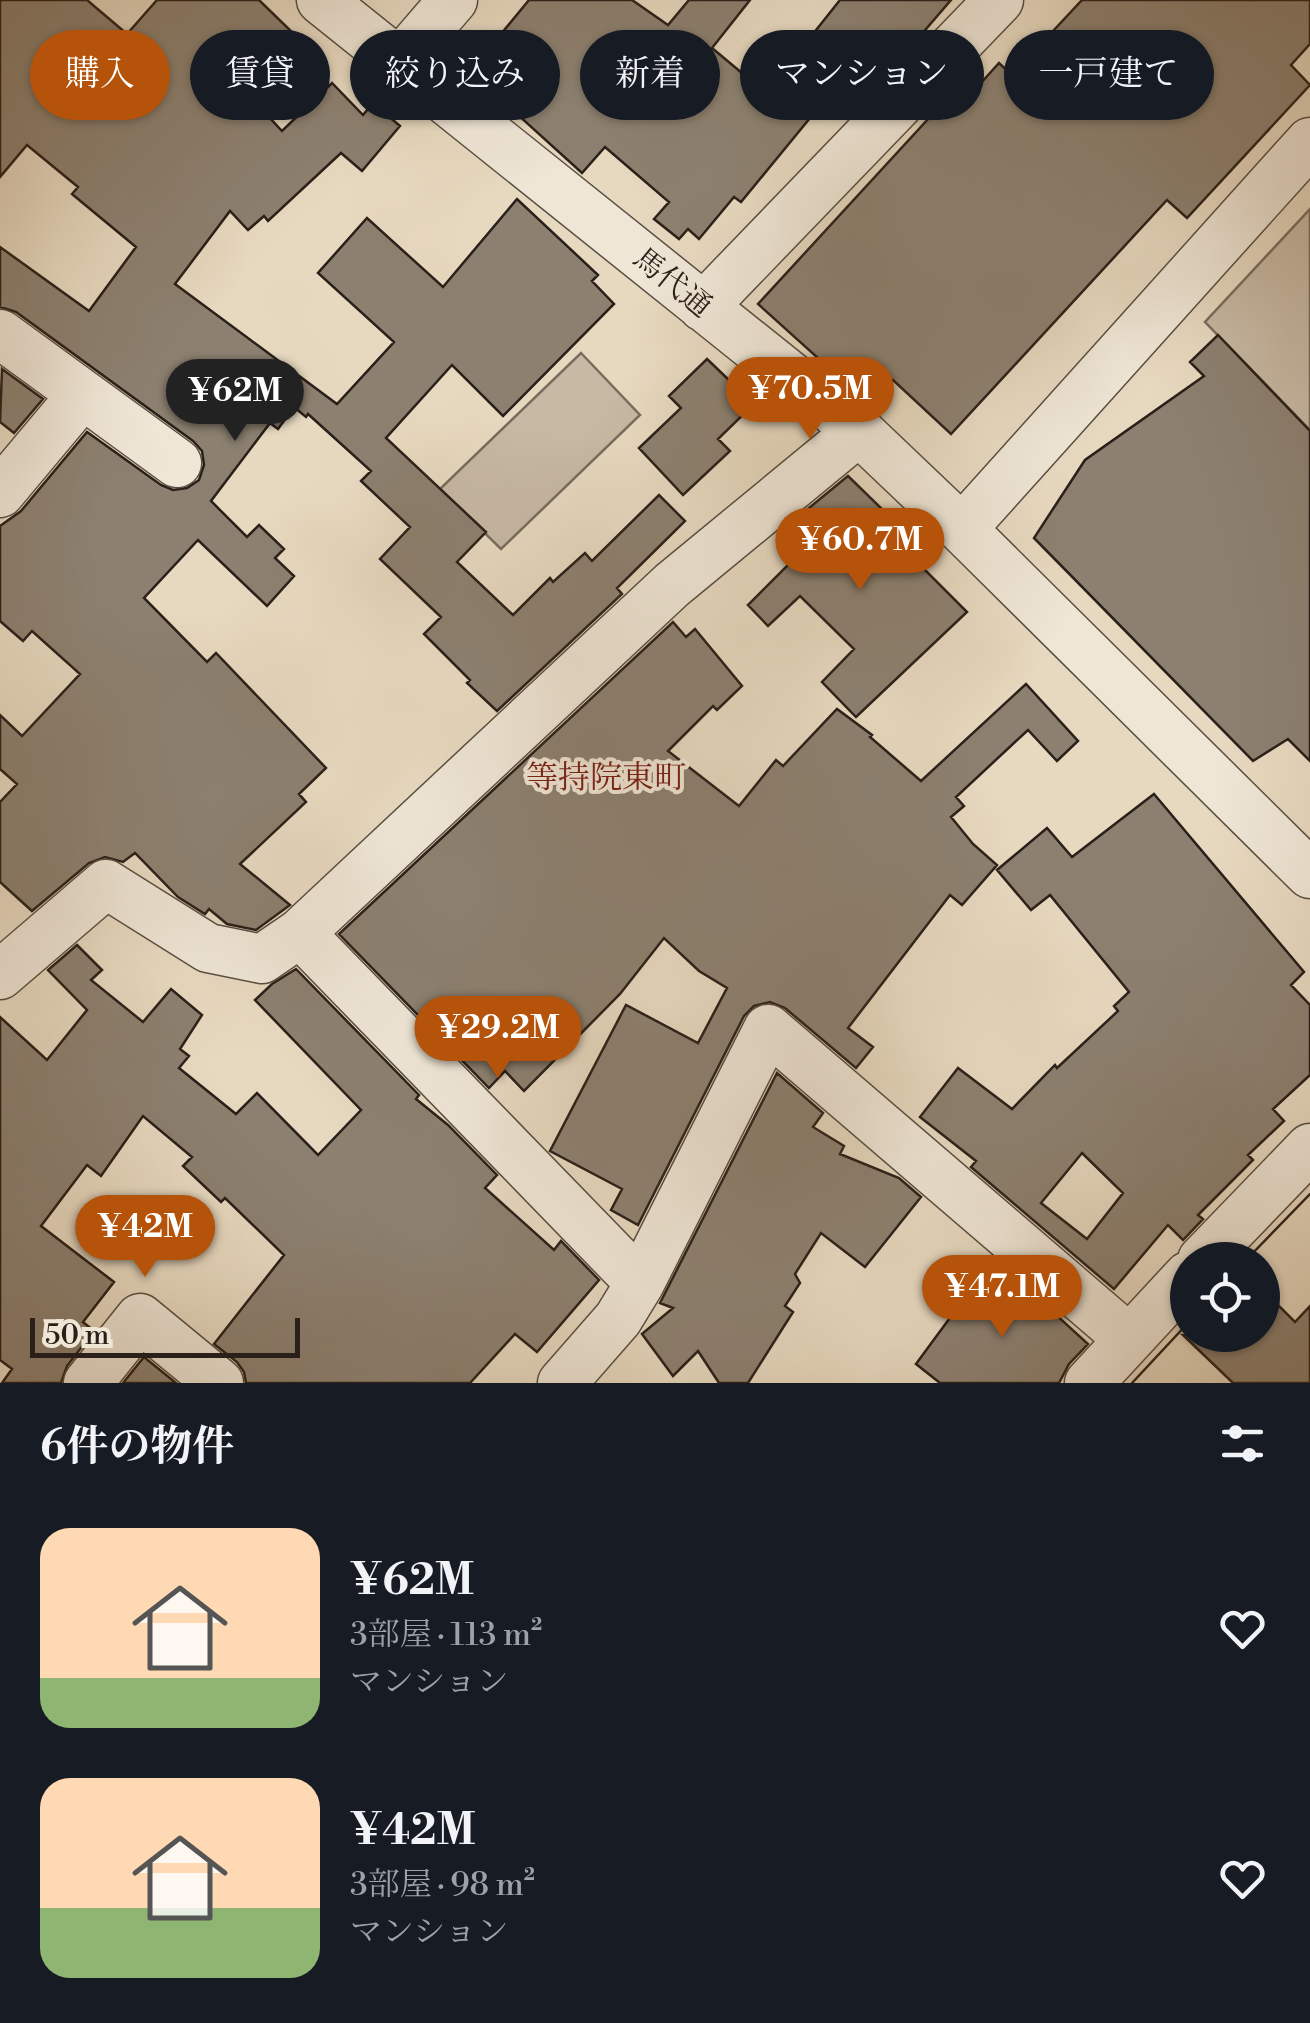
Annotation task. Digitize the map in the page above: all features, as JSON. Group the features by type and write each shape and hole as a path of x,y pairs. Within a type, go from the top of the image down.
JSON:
{"street":[{"name":"馬代通","path":"321,0 357,30"},
{"path":"427,30 453,0"},
{"path":"702,307 999,0"},
{"name":"馬代通","path":"468,120 859,432 1310,874"},
{"path":"962,529 1310,142"},
{"path":"0,334 177,464"},
{"path":"0,493 82,395"},
{"path":"0,976 106,884 208,948 262,959 300,933 672,585 859,432"},
{"path":"300,933 640,1282"},
{"path":"562,1383 618,1319 640,1282 768,1029 1129,1339"},
{"path":"1219,1242 1310,1148"},
{"path":"1089,1383 1170,1295"},
{"path":"88,1383 140,1318 218,1383"}],"shaded area":[{"path":"1310,209 1310,430 1205,322"},
{"path":"581,353 640,415 501,549 440,489"}],"building":[{"path":"0,0 87,0 122,30 30,30 30,120 170,120 170,30 131,30 157,0 259,0 290,30 190,30 190,120 272,120 282,131 293,120 330,120 332,83 350,102 350,120 393,120 400,126 362,171 341,153 268,221 264,216 248,230 230,211 175,284 337,404 394,342 318,273 367,218 443,287 517,199 598,275 592,281 614,304 503,416 452,365 386,438 486,532 457,562 513,615 550,578 553,582 585,553 592,561 659,495 685,521 617,588 622,594 497,711 424,634 441,617 380,559 410,527 361,481 371,471 308,414 306,417 294,407 278,429 270,423 211,501 247,537 259,525 284,549 275,558 294,576 267,606 198,540 144,598 207,662 216,653 326,768 299,794 306,802 240,864 290,905 256,930 227,924 209,909 205,914 178,897 135,853 123,862 105,857 89,863 32,911 0,882 0,802 17,784 0,769 0,715 22,736 80,674 32,631 23,641 0,621 0,526 21,511 87,432 173,490 187,488 199,480 204,465 202,451 193,441 16,312 0,307 0,247 89,311 136,247 72,194 78,187 27,145 0,177"},
{"path":"529,0 632,0 668,25 689,0 750,0 720,38 720,30 580,30 580,120 720,120 720,55 740,71 740,120 808,120 741,202 734,197 699,239 688,229 679,239 654,219 669,202 605,147 582,173 524,120 560,120 560,30 504,30"},
{"path":"840,0 951,0 925,30 816,30"},
{"path":"1082,0 1310,0 1310,44 1291,65 1310,85 1187,218 1167,200 951,434 893,380 870,405 758,304 927,120 984,120 984,80 999,63 1004,68 1004,120 1214,120 1214,30 1054,30"},
{"path":"1218,335 1310,431 1310,761 1288,739 1253,761 1034,538 1085,460 1204,376 1190,362"},
{"path":"707,359 754,404 718,439 730,451 683,495 639,448 681,408 669,396"},
{"path":"2,369 43,399 14,433 0,422"},
{"path":"848,476 882,509 874,519 967,612 856,717 822,682 854,649 800,596 768,626 748,605 802,551 781,531"},
{"path":"673,622 686,637 695,629 742,686 717,710 713,706 668,751 739,806 776,760 783,766 837,709 872,735 921,781 1026,684 1078,741 1057,761 1028,730 956,797 964,806 951,817 997,865 962,905 950,895 848,1028 873,1047 856,1068 785,1008 770,1002 754,1006 744,1016 638,1225 611,1210 622,1189 550,1151 626,1005 698,1043 727,988 699,971 664,938 620,994 524,1091 505,1071 489,1088 339,934"},
{"path":"1154,794 1304,972 1291,985 1310,1005 1310,1075 1273,1109 1284,1121 1248,1155 1253,1160 1198,1215 1203,1219 1183,1240 1168,1225 1114,1289 971,1167 976,1161 920,1117 958,1068 1012,1109 1055,1065 1057,1068 1118,1011 1114,1006 1129,992 1050,895 1031,910 997,870 1047,828 1072,857","holes":["1082,1153 1123,1193 1087,1239 1041,1203"]},
{"path":"77,945 102,970 91,980 143,1022 171,989 202,1015 180,1049 189,1056 179,1068 236,1114 257,1093 318,1155 361,1110 255,1000 296,969 419,1095 416,1099 497,1175 485,1188 554,1250 561,1241 599,1280 537,1352 515,1334 470,1383 246,1383 237,1362 214,1344 284,1255 225,1198 221,1202 183,1166 192,1157 143,1116 101,1176 87,1165 41,1226 114,1282 83,1322 94,1331 67,1366 61,1383 2,1383 12,1369 0,1360 0,1017 47,1060 87,1010 48,970"},
{"path":"777,1073 823,1113 813,1127 844,1146 840,1154 899,1178 921,1197 865,1267 821,1233 795,1274 800,1283 785,1306 793,1312 748,1383 719,1383 698,1351 673,1376 642,1334 673,1308 660,1303"},
{"path":"1009,1272 1088,1344 1069,1364 1059,1383 940,1383 916,1364 974,1285 989,1297"},
{"path":"1310,1306 1310,1383 1233,1383 1201,1352 1280,1352 1280,1307 1295,1322"},
{"path":"144,1357 176,1383 123,1383"}],"tram line":[{"path":"1263,1242 1310,1194"},
{"path":"1132,1383 1170,1342"}],"district":[{"name":"等持院東町","path":"606,778"}]}
